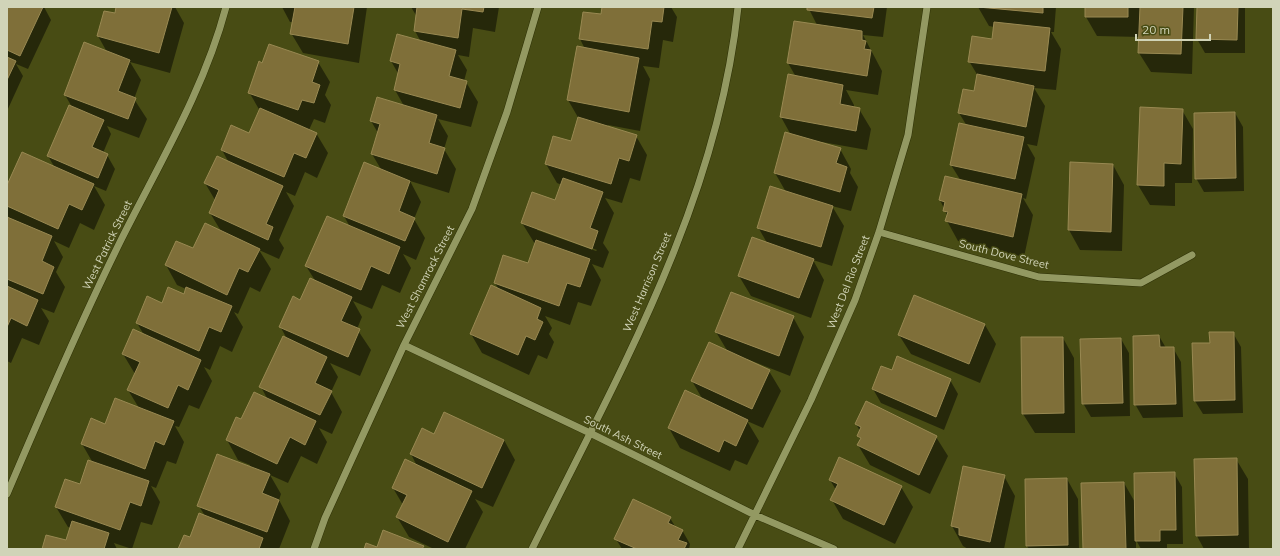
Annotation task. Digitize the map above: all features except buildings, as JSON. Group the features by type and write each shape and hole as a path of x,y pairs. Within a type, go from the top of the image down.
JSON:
{"street":[{"name":"West Patrick Street","path":"7,494 59,372 114,255 195,95 219,34 226,7"},
{"name":"West Shamrock Street","path":"314,549 325,518 404,345 472,209 507,112 538,7"},
{"name":"West Harrison Street","path":"532,549 590,433 668,266 703,170 724,90 735,35 738,7"},
{"name":"West Del Rio Street","path":"738,549 821,379 855,300 908,135 927,7"},
{"name":"South Dove Street","path":"878,232 1039,276 1141,283 1192,255"},
{"name":"South Ash Street","path":"404,345 590,433 755,515 834,549"}]}
